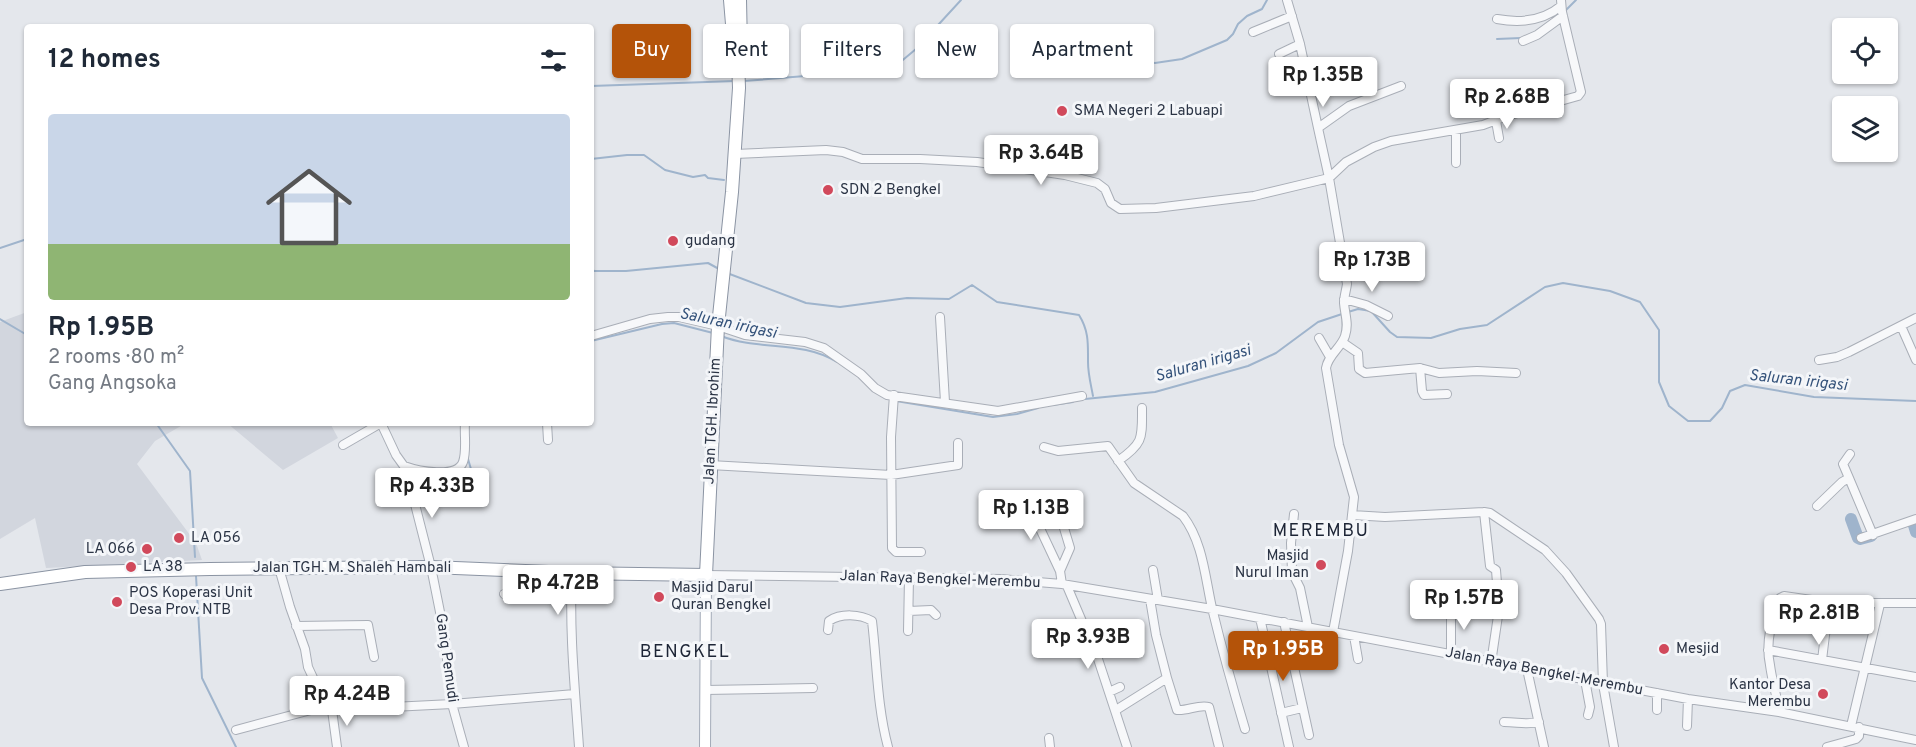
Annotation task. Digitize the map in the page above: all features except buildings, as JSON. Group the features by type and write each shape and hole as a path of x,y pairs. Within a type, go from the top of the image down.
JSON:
{"highway":[{"path":"730,0 732,24"},
{"path":"740,0 741,24"},
{"name":"Jalan TGH. Ibrohim","path":"706,575 717,332 735,154 739,78"},
{"name":"Jalan TGH. M. Shaleh Hambali","path":"0,584 102,571 279,568 431,567 572,573 706,575"}],"main road":[{"path":"705,747 706,575"}],"street":[{"path":"1287,0 1300,44 1329,178 1347,284 1345,306 1348,325 1342,342 1330,357 1326,368 1339,445 1353,490 1352,514 1333,632"},
{"path":"735,154 826,150 843,152 862,159 976,162 1097,183 1105,189 1113,205 1123,209 1188,205 1254,196 1329,178 1346,162 1374,147 1411,136 1456,131 1496,121 1580,94 1561,3"},
{"path":"1497,19 1530,20 1551,13 1561,3"},
{"path":"1253,32 1292,16"},
{"path":"1524,41 1537,35 1563,16"},
{"path":"1279,54 1300,44"},
{"path":"1318,128 1349,106 1401,86"},
{"path":"1496,121 1499,138"},
{"path":"1456,131 1456,163"},
{"path":"1345,306 1366,305 1388,316"},
{"path":"594,335 658,317 679,317 717,332 805,342 819,346 861,374 875,388 894,398 945,402 998,411 1082,396"},
{"path":"940,317 945,402"},
{"path":"1819,360 1849,352 1916,318"},
{"path":"1901,326 1916,360"},
{"path":"1319,338 1330,357"},
{"path":"1342,342 1358,353 1359,369 1365,373 1420,368 1439,373 1477,371 1516,374"},
{"path":"1420,368 1424,395 1447,394"},
{"path":"894,398 891,437 892,550 921,552"},
{"path":"1118,461 1139,443 1142,433 1142,408"},
{"name":"Gang Pemudi","path":"343,445 376,426"},
{"name":"Gang Pemudi","path":"382,426 406,471 431,567 444,632 452,704 464,747"},
{"path":"406,471 447,473 458,470 464,462 465,426"},
{"path":"547,426 548,440"},
{"path":"711,465 891,475 958,465 958,443"},
{"path":"1044,447 1058,451 1108,446 1138,486 1183,516 1199,544 1212,609 1245,729"},
{"path":"1850,454 1843,464 1873,535"},
{"path":"1817,506 1849,478"},
{"path":"1023,506 1028,516 1036,520 1060,571 1098,659 1128,747"},
{"path":"1484,512 1490,566 1496,570 1499,609 1491,663"},
{"path":"1352,514 1385,517 1490,513 1545,550 1566,573 1601,624 1603,684 1614,747"},
{"path":"1294,514 1291,566 1300,588 1308,627"},
{"path":"1060,571 1070,548 1061,518"},
{"path":"1861,538 1916,519"},
{"path":"279,568 310,670 329,708 337,747"},
{"path":"504,594 512,591 512,570"},
{"path":"1153,570 1156,635 1178,710 1209,707 1219,747"},
{"path":"572,573 571,624 579,747"},
{"name":"Jalan Raya Bengkel-Merembu","path":"706,575 1001,579 1065,585 1284,622 1603,684 1779,712 1916,740"},
{"path":"908,631 909,578"},
{"path":"1779,712 1768,650 1772,622 1780,598 1784,596 1832,603 1916,603"},
{"path":"1822,660 1832,603"},
{"path":"1827,747 1856,739 1859,736 1855,727 1864,668 1880,604"},
{"path":"1450,654 1451,608"},
{"path":"909,611 931,610 936,615"},
{"path":"828,630 830,621 834,618 864,616 872,621 876,670 888,747"},
{"path":"1260,618 1289,747"},
{"path":"1284,622 1309,735"},
{"path":"297,626 368,625 374,657"},
{"path":"1354,636 1358,659"},
{"path":"1768,650 1916,677"},
{"path":"1527,669 1544,747"},
{"path":"1116,710 1167,678"},
{"path":"1585,680 1590,707 1588,715"},
{"path":"1109,692 1120,687"},
{"path":"705,690 813,688"},
{"path":"1657,710 1658,693"},
{"path":"236,730 329,708 452,704 574,694"},
{"path":"1686,726 1688,699"},
{"path":"1281,713 1302,708"},
{"path":"1504,722 1519,722 1526,725 1539,722"}],"shaded area":[{"path":"24,313 24,426 181,426 155,441 137,464 196,543 202,560 46,568 35,518 0,539 0,322"},
{"path":"231,426 332,426 338,438 283,470"}],"waterway":[{"path":"744,81 892,69 916,49 961,0"},
{"path":"1154,63 1182,59 1227,40 1238,24 1247,16 1262,9 1267,0"},
{"path":"1566,10 1576,0"},
{"path":"1497,39 1521,38"},
{"path":"594,86 736,81"},
{"path":"594,159 644,155 665,170 693,177 705,175 708,178 724,180"},
{"path":"0,248 24,240"},
{"path":"594,271 626,271 708,263 719,269"},
{"path":"727,273 806,303 840,307 907,298 949,299 972,285 997,302 1079,315 1087,338 1088,371 1093,396"},
{"name":"Saluran irigasi","path":"1348,312 1358,309 1371,311 1397,337 1431,338 1460,329 1487,325 1545,287 1563,283 1610,291 1640,302 1659,330 1659,382 1669,406 1688,421 1710,421 1722,408 1730,391 1745,385 1814,397 1916,401"},
{"name":"Saluran irigasi","path":"1085,399 1155,392 1248,366 1276,353 1318,322 1342,314"},
{"path":"0,319 24,333"},
{"name":"Saluran irigasi","path":"594,340 674,323 713,333"},
{"name":"Saluran irigasi","path":"721,336 735,341 809,351 837,362"},
{"name":"Saluran irigasi","path":"896,401 993,417 1038,408"},
{"name":"Saluran irigasi","path":"1052,405 1073,402"},
{"path":"158,426 190,471 195,557"},
{"name":"Saluran irigasi","path":"468,459 473,476"},
{"path":"1851,519 1858,538 1871,536"},
{"path":"1913,522 1916,532"},
{"path":"196,576 202,678 236,747"}],"place":[{"name":"SMA Negeri 2 Labuapi","path":"1062,111"},
{"name":"SDN 2 Bengkel","path":"828,190"},
{"name":"gudang","path":"673,241"},
{"name":"LA 056","path":"179,538"},
{"name":"LA 066","path":"147,549"},
{"name":"Masjid Nurul Iman","path":"1321,565"},
{"name":"LA 38","path":"131,567"},
{"name":"Masjid Darul Quran Bengkel","path":"659,597"},
{"name":"POS Koperasi Unit Desa Prov. NTB","path":"117,602"},
{"name":"Mesjid","path":"1664,649"},
{"name":"Kantor Desa Merembu","path":"1823,694"}],"district":[{"name":"MEREMBU","path":"1321,531"},
{"name":"BENGKEL","path":"685,652"}]}
